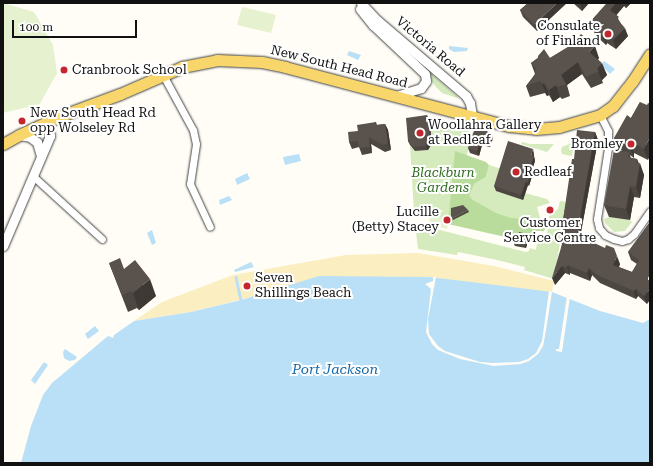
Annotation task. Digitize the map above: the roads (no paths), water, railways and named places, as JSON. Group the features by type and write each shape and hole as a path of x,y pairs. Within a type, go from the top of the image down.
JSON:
{"main road":[{"name":"New South Head Road","path":"3,144 48,122 163,75 199,62 217,60 262,62 285,66 509,126 544,129 559,127 600,115 620,98 650,54"}],"street":[{"path":"355,3 368,20 425,74 426,81 421,88 396,96"},
{"name":"Victoria Road","path":"361,3 378,21 466,96 472,107 472,116"},
{"path":"163,75 193,130 196,144 190,184 210,227"},
{"path":"600,115 608,131 608,148 597,219 599,228 605,235 622,241 628,239 650,211"},
{"path":"3,246 34,177 50,136 48,122"},
{"path":"20,135 30,137 37,142 41,158"},
{"path":"34,177 102,239"}],"water":[{"path":"449,46 468,48 467,51 454,52 449,49"},
{"path":"349,51 361,55 358,60 347,55"},
{"path":"604,61 615,69 610,74 601,65"},
{"path":"299,154 301,161 285,165 283,157"},
{"path":"247,173 250,179 237,185 235,179"},
{"path":"229,196 232,200 220,205 219,200"},
{"path":"152,230 156,243 152,245 147,233"},
{"path":"251,262 254,267 235,272 234,270"},
{"name":"Port Jackson","path":"319,276 430,277 552,292 600,311 643,323 650,319 650,463 21,463 31,426 43,395 52,383 108,336 113,338 114,335 134,321 191,312 241,300"},
{"path":"95,326 99,331 88,339 85,334"},
{"path":"65,349 77,357 75,360 69,361 64,358 63,352"},
{"path":"44,362 48,365 35,384 31,380"}],"waterway":[{"path":"236,277 241,300"}],"place":[{"name":"Consulate of Finland","path":"608,34"},
{"name":"Cranbrook School","path":"64,70"},
{"name":"New South Head Rd opp Wolseley Rd","path":"22,121"},
{"name":"Woollahra Gallery at Redleaf","path":"420,133"},
{"name":"Bromley","path":"631,144"},
{"name":"Redleaf","path":"516,172"},
{"name":"Customer Service Centre","path":"550,210"},
{"name":"Lucille (Betty) Stacey","path":"447,220"},
{"name":"Seven Shillings Beach","path":"247,286"}],"park label":[{"name":"Blackburn Gardens","path":"443,182"}]}
